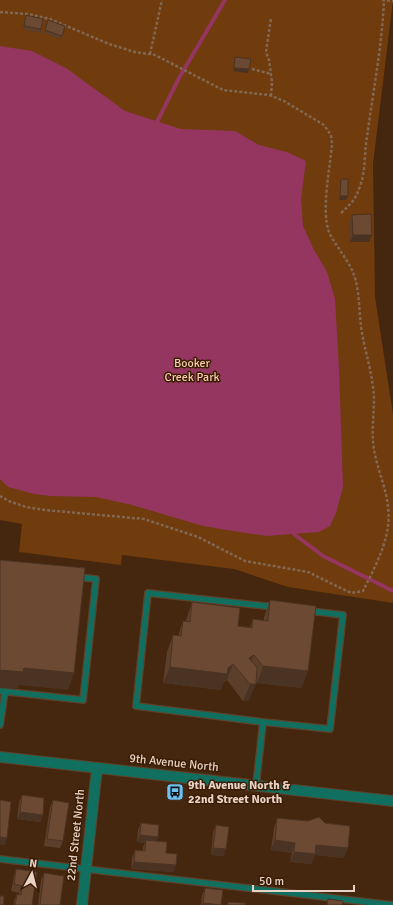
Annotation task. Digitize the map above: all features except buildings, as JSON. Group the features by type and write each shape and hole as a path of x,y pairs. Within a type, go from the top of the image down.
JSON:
{"street":[{"name":"9th Avenue North","path":"0,757 393,801"},
{"name":"22nd Street North","path":"82,905 97,768"}],"lane":[{"path":"0,725 2,691 82,700 96,579 74,577"},
{"path":"280,608 148,593 136,706 330,729 343,615 304,611"},
{"path":"256,786 263,722"},
{"path":"0,859 393,905"}],"path":[{"path":"150,54 162,0"},
{"path":"340,213 352,203 363,176 365,151 380,46 383,0 393,1"},
{"path":"0,12 28,14 50,19 109,44 135,52 150,54 167,61 223,90 270,96 284,101 324,125 331,135 332,145 326,220 330,232 352,270 356,282 362,333 370,368 374,397 373,441 388,507 388,526 385,541 363,591 351,593 308,572 245,561 198,537 144,519 26,507 0,496"},
{"path":"270,18 266,52 269,60 272,82 270,96"},
{"path":"252,69 271,74"}],"green space":[{"name":"Booker Creek Park","path":"0,0 393,0 373,164 375,297 393,414 393,603 288,587 234,569 122,555 121,565 19,552 22,524 0,520"}],"shaded area":[{"name":"Booker Creek Park","path":"0,46 32,51 66,68 125,111 181,129 235,131 259,145 287,152 306,161 301,199 303,226 313,248 327,272 335,299 343,487 336,513 330,526 319,532 267,536 203,526 132,505 96,497 50,496 34,494 8,487 0,479"}],"waterway":[{"path":"157,122 179,78 225,0"},
{"path":"294,534 323,556 393,591"}],"place":[{"name":"9th Avenue North & 22nd Street North","path":"175,792"}]}
